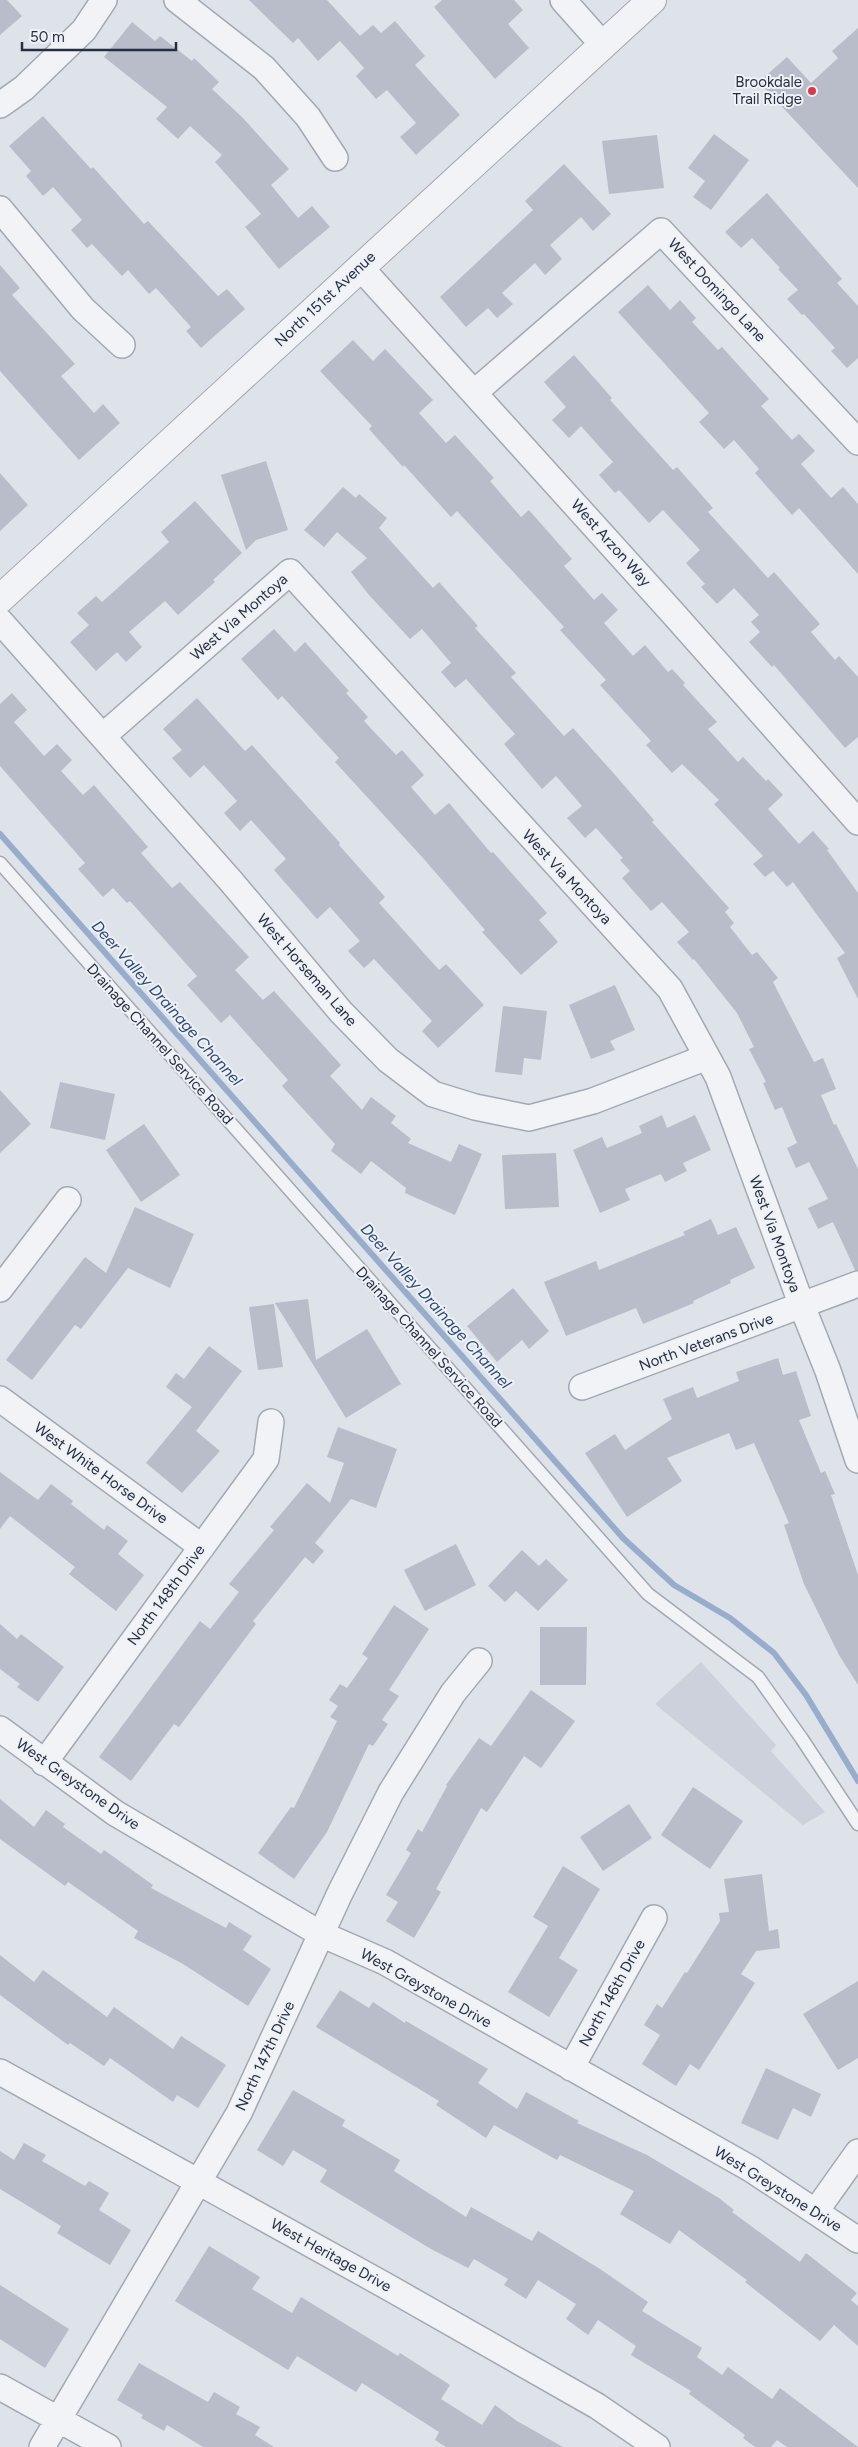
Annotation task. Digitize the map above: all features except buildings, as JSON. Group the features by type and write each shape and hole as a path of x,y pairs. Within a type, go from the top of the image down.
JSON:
{"street":[{"path":"0,105 24,88 84,30 104,0"},
{"path":"177,0 264,68 308,117 335,158"},
{"path":"563,0 603,45"},
{"name":"North 151st Avenue","path":"0,599 652,0"},
{"path":"0,209 83,310 122,345"},
{"name":"West Domingo Lane","path":"475,392 661,231 858,442"},
{"name":"West Arzon Way","path":"360,267 475,392 858,822"},
{"name":"West Via Montoya","path":"103,736 290,572 670,989 718,1077 802,1306 828,1371 858,1460"},
{"name":"West Horseman Lane","path":"0,621 230,880 341,1012 388,1060 433,1094 475,1108 529,1118 592,1101 706,1057"},
{"path":"0,1289 68,1200"},
{"name":"North Veterans Drive","path":"582,1388 858,1284"},
{"name":"West White Horse Drive","path":"0,1399 202,1546"},
{"name":"North 148th Drive","path":"44,1763 266,1458 271,1422"},
{"name":"North 147th Drive","path":"42,2447 239,2113 321,1934 391,1792 453,1693 479,1661"},
{"name":"West Greystone Drive","path":"0,1729 115,1814 321,1934 385,1962 751,2169 858,2240"},
{"name":"North 146th Drive","path":"570,2068 654,1918"},
{"name":"West Heritage Drive","path":"0,2072 388,2287 597,2406 657,2447"},
{"path":"816,2211 858,2152"},
{"path":"0,2386 108,2447"}],"lane":[{"name":"Drainage Channel Service Road","path":"0,863 648,1594 758,1677 802,1739 858,1824"}],"shaded area":[{"path":"701,1662 776,1745 771,1751 825,1812 803,1825 655,1704"}],"waterway":[{"name":"Deer Valley Drainage Channel","path":"0,834 623,1538 674,1585 730,1618 774,1653 806,1695 858,1781"}],"place":[{"name":"Brookdale Trail Ridge","path":"812,91"}]}
